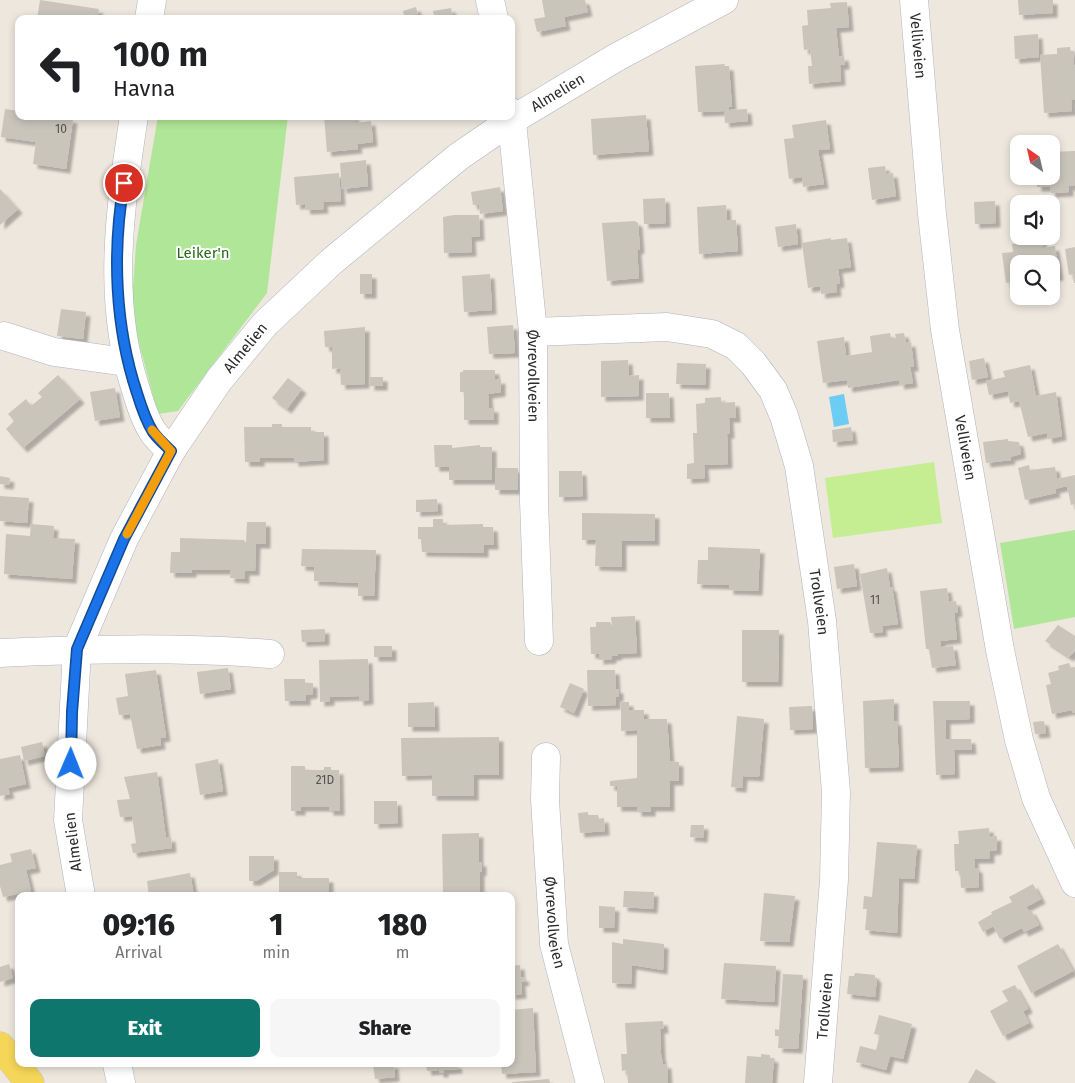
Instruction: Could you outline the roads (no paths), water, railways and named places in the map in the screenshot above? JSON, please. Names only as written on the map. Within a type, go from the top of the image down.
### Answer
[{"type":"main road","points":[[0,1046],[15,1064]]},
{"type":"main road","points":[[17,1067],[30,1083]]},
{"type":"street","points":[[150,15],[152,0]]},
{"type":"street","points":[[490,0],[493,15]]},
{"type":"street","name":"Almelien","points":[[515,114],[724,0]]},
{"type":"street","name":"Velliveien","points":[[914,0],[932,214],[946,330],[1000,650],[1019,740],[1036,798],[1075,883]]},
{"type":"street","points":[[133,120],[121,200],[118,265],[120,321],[126,362],[142,408],[153,432],[171,451]]},
{"type":"street","name":"Almelien","points":[[80,892],[68,820],[72,712],[77,649],[124,539],[171,451],[219,380],[265,324],[331,262],[383,218],[507,120]]},
{"type":"street","name":"Øvrevollveien","points":[[512,120],[533,332],[534,501],[539,641]]},
{"type":"street","name":"Trollveien","points":[[533,332],[667,327],[712,334],[736,346],[753,363],[773,390],[784,416],[799,466],[822,621],[836,792],[834,880],[818,1083]]},
{"type":"street","points":[[4,336],[54,352],[126,362]]},
{"type":"street","points":[[0,653],[77,649],[199,648],[270,654]]},
{"type":"street","name":"Øvrevollveien","points":[[546,758],[544,800],[554,944],[590,1083]]},
{"type":"street","points":[[118,1067],[121,1083]]},
{"type":"water","points":[[844,394],[849,424],[834,427],[829,397]]},
{"type":"park label","name":"Leiker'n","points":[[203,253]]}]
